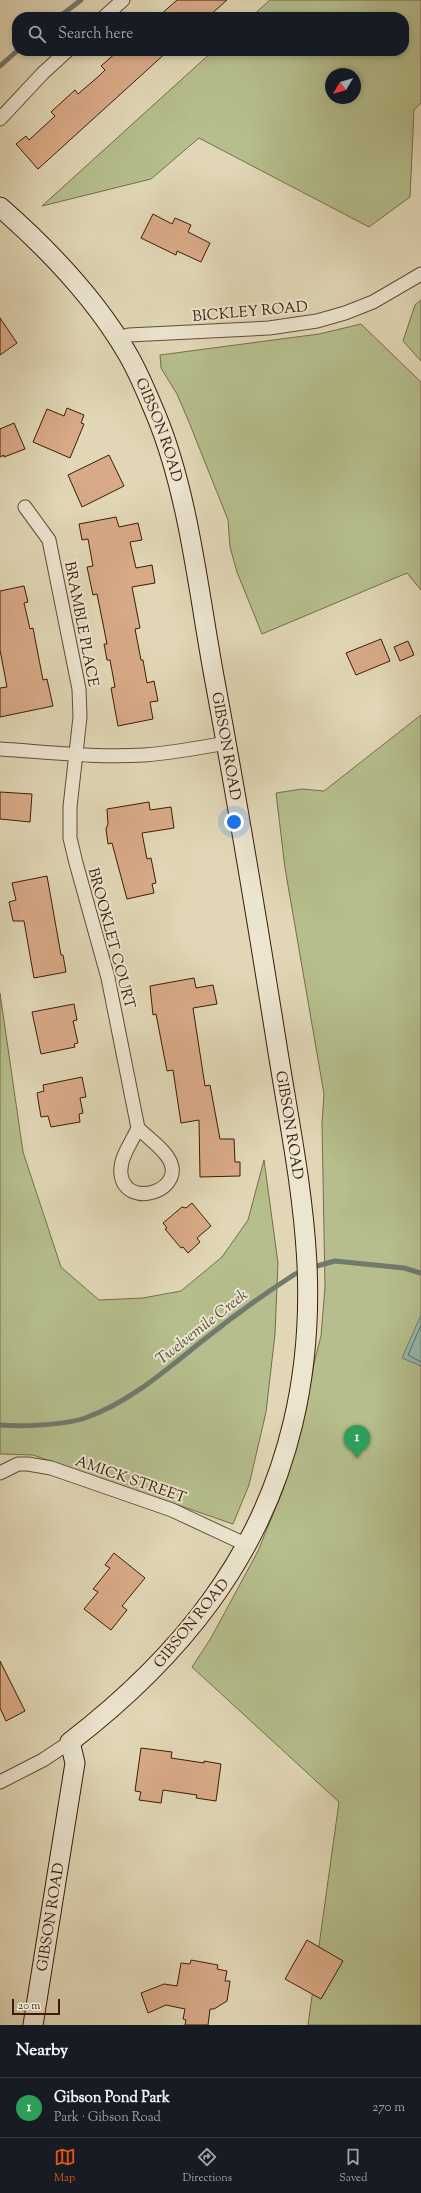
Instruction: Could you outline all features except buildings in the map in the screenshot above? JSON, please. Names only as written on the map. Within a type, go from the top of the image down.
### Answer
[{"type":"street","points":[[109,12],[122,0]]},
{"type":"street","points":[[0,119],[43,73],[62,56]]},
{"type":"street","name":"GIBSON ROAD","points":[[0,207],[57,261],[118,338],[130,357],[157,418],[175,473],[189,538],[226,743],[305,1226],[309,1270],[308,1335],[299,1398],[286,1449],[271,1494],[247,1545],[220,1590],[184,1636],[119,1703],[70,1742],[75,1763],[34,2025]]},
{"type":"street","name":"BICKLEY ROAD","points":[[118,338],[129,335],[269,328],[317,322],[346,313],[373,302],[421,274]]},
{"type":"street","name":"BRAMBLE PLACE","points":[[25,507],[49,540],[79,689],[80,717],[75,755]]},
{"type":"street","points":[[0,749],[75,755],[143,755],[188,750],[226,743]]},
{"type":"street","name":"BROOKLET COURT","points":[[75,755],[70,807],[70,838],[108,978],[138,1128]]},
{"type":"street","points":[[138,1128],[167,1157],[171,1165],[172,1174],[169,1182],[155,1193],[146,1194],[130,1189],[124,1182],[121,1175],[121,1164],[138,1128]]},
{"type":"street","name":"AMICK STREET","points":[[0,1473],[18,1464],[28,1464],[51,1468],[172,1510],[247,1545]]},
{"type":"street","points":[[0,1782],[37,1763],[70,1742]]},
{"type":"green space","points":[[270,0],[421,0],[421,103],[414,110],[410,197],[369,227],[199,138],[151,179],[42,206],[207,56],[409,56],[409,12],[257,12]]},
{"type":"green space","points":[[421,300],[421,361],[403,341],[415,305]]},
{"type":"green space","points":[[361,324],[421,382],[421,590],[407,573],[262,634],[237,572],[230,547],[228,520],[177,394],[161,368],[160,355],[319,334]]},
{"type":"green space","points":[[421,715],[421,2025],[308,2025],[339,1802],[192,1667],[211,1638],[258,1551],[283,1490],[302,1426],[321,1336],[325,1287],[322,1123],[324,1094],[285,868],[276,793],[302,789],[324,791]]},
{"type":"green space","points":[[0,993],[23,1152],[61,1267],[99,1300],[143,1298],[181,1291],[222,1257],[248,1220],[264,1160],[278,1263],[275,1334],[266,1412],[249,1485],[233,1524],[33,1455],[0,1454]]},
{"type":"water","points":[[421,1315],[421,1366],[402,1358]]},
{"type":"waterway","points":[[65,12],[81,0]]},
{"type":"waterway","points":[[0,66],[12,55]]},
{"type":"waterway","name":"Twelvemile Creek","points":[[310,1268],[335,1261],[404,1268],[421,1273]]},
{"type":"waterway","name":"Twelvemile Creek","points":[[0,1425],[30,1426],[66,1422],[85,1418],[118,1403],[163,1372],[217,1329],[272,1289],[295,1274],[303,1271]]},
{"type":"place","name":"Gibson Pond Park","points":[[357,1458]]}]
